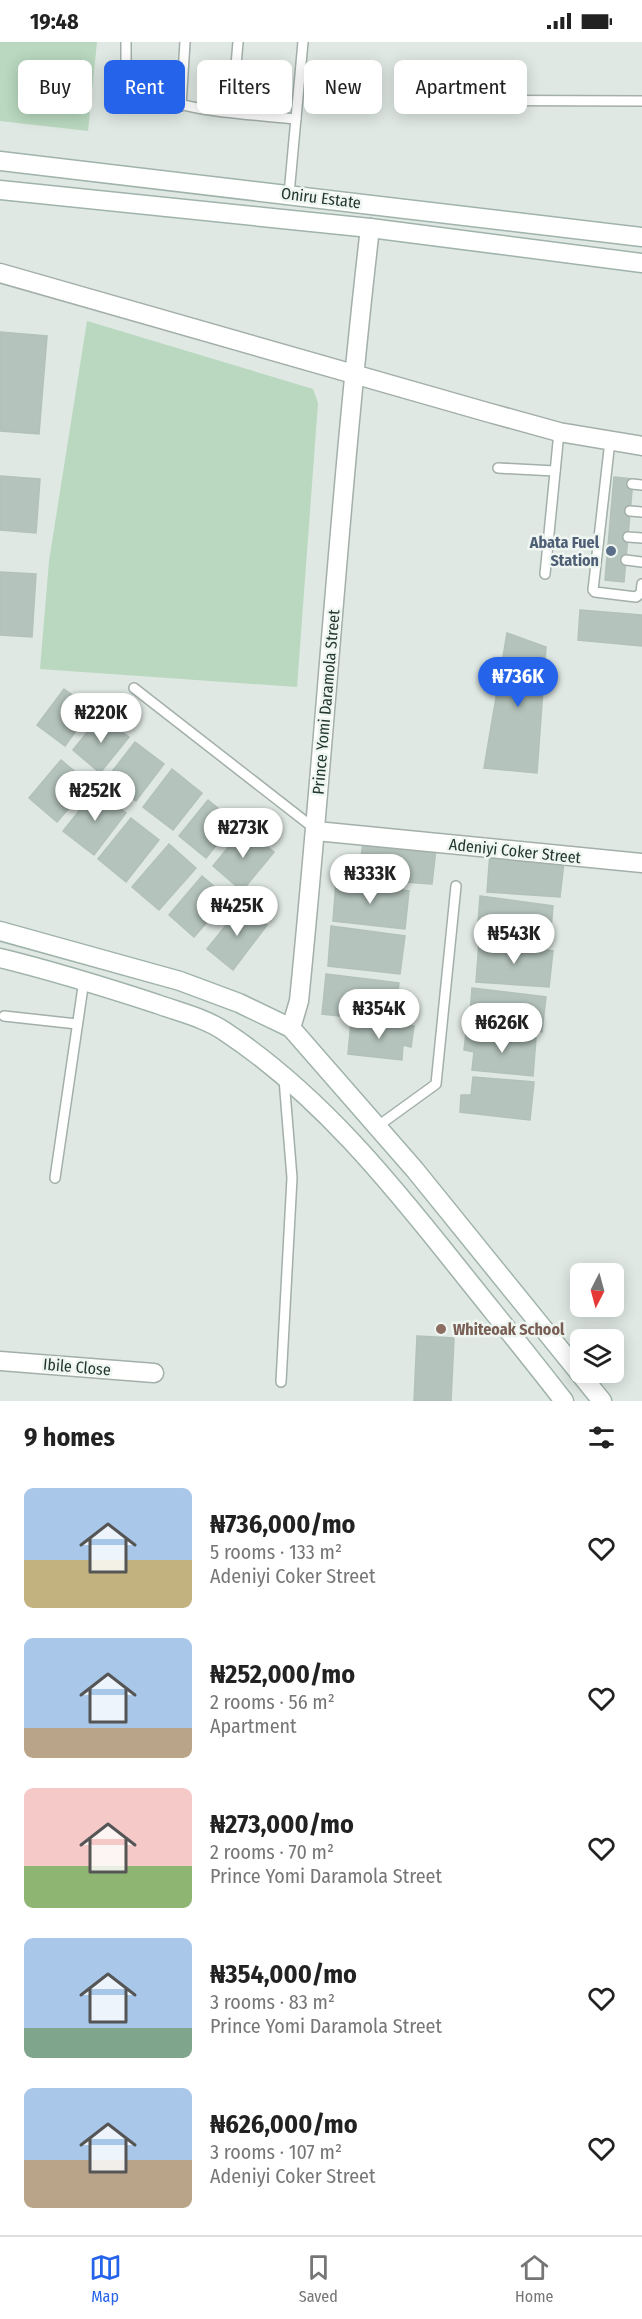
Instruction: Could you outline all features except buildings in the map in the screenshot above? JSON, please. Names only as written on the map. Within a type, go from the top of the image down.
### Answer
[{"type":"street","name":"Oniru Estate","points":[[0,161],[642,237]]},
{"type":"street","name":"Oniru Estate","points":[[0,190],[398,231],[642,262]]},
{"type":"street","name":"Prince Yomi Daramola Street","points":[[291,1028],[299,1001],[316,831],[353,375],[370,228]]},
{"type":"street","points":[[0,273],[559,432],[642,447]]},
{"type":"street","name":"Adeniyi Coker Street","points":[[316,831],[642,863]]},
{"type":"street","points":[[0,931],[180,981],[247,1007],[291,1028],[378,1126],[602,1401]]},
{"type":"street","points":[[0,958],[84,980],[189,1015],[223,1030],[284,1076],[339,1128],[412,1211],[564,1401]]},
{"type":"street","name":"Ibile Close","points":[[0,1361],[154,1373]]},
{"type":"lane","points":[[126,42],[126,60]]},
{"type":"lane","points":[[185,60],[186,42]]},
{"type":"lane","points":[[236,60],[238,42]]},
{"type":"lane","points":[[289,194],[303,42]]},
{"type":"lane","points":[[527,101],[642,101]]},
{"type":"lane","points":[[253,114],[296,118]]},
{"type":"lane","points":[[398,231],[401,207]]},
{"type":"lane","points":[[545,574],[559,432]]},
{"type":"lane","points":[[609,441],[609,481],[602,558],[593,590],[636,597],[641,593],[642,584]]},
{"type":"lane","points":[[498,468],[555,471]]},
{"type":"lane","points":[[630,511],[642,512]]},
{"type":"lane","points":[[628,537],[642,538]]},
{"type":"lane","points":[[626,560],[642,562]]},
{"type":"lane","points":[[134,688],[316,831]]},
{"type":"lane","points":[[378,1126],[436,1084],[456,886]]},
{"type":"lane","points":[[55,1178],[84,980]]},
{"type":"lane","points":[[4,1016],[77,1024]]},
{"type":"lane","points":[[281,1382],[292,1178],[284,1076]]},
{"type":"green space","points":[[0,42],[97,42],[92,91],[92,60],[18,60],[18,114],[90,114],[88,131],[0,121]]},
{"type":"green space","points":[[87,321],[313,389],[318,403],[297,687],[40,669],[49,561]]},
{"type":"place","name":"Abata Fuel Station","points":[[611,551]]},
{"type":"place","name":"Whiteoak School","points":[[441,1329]]}]
